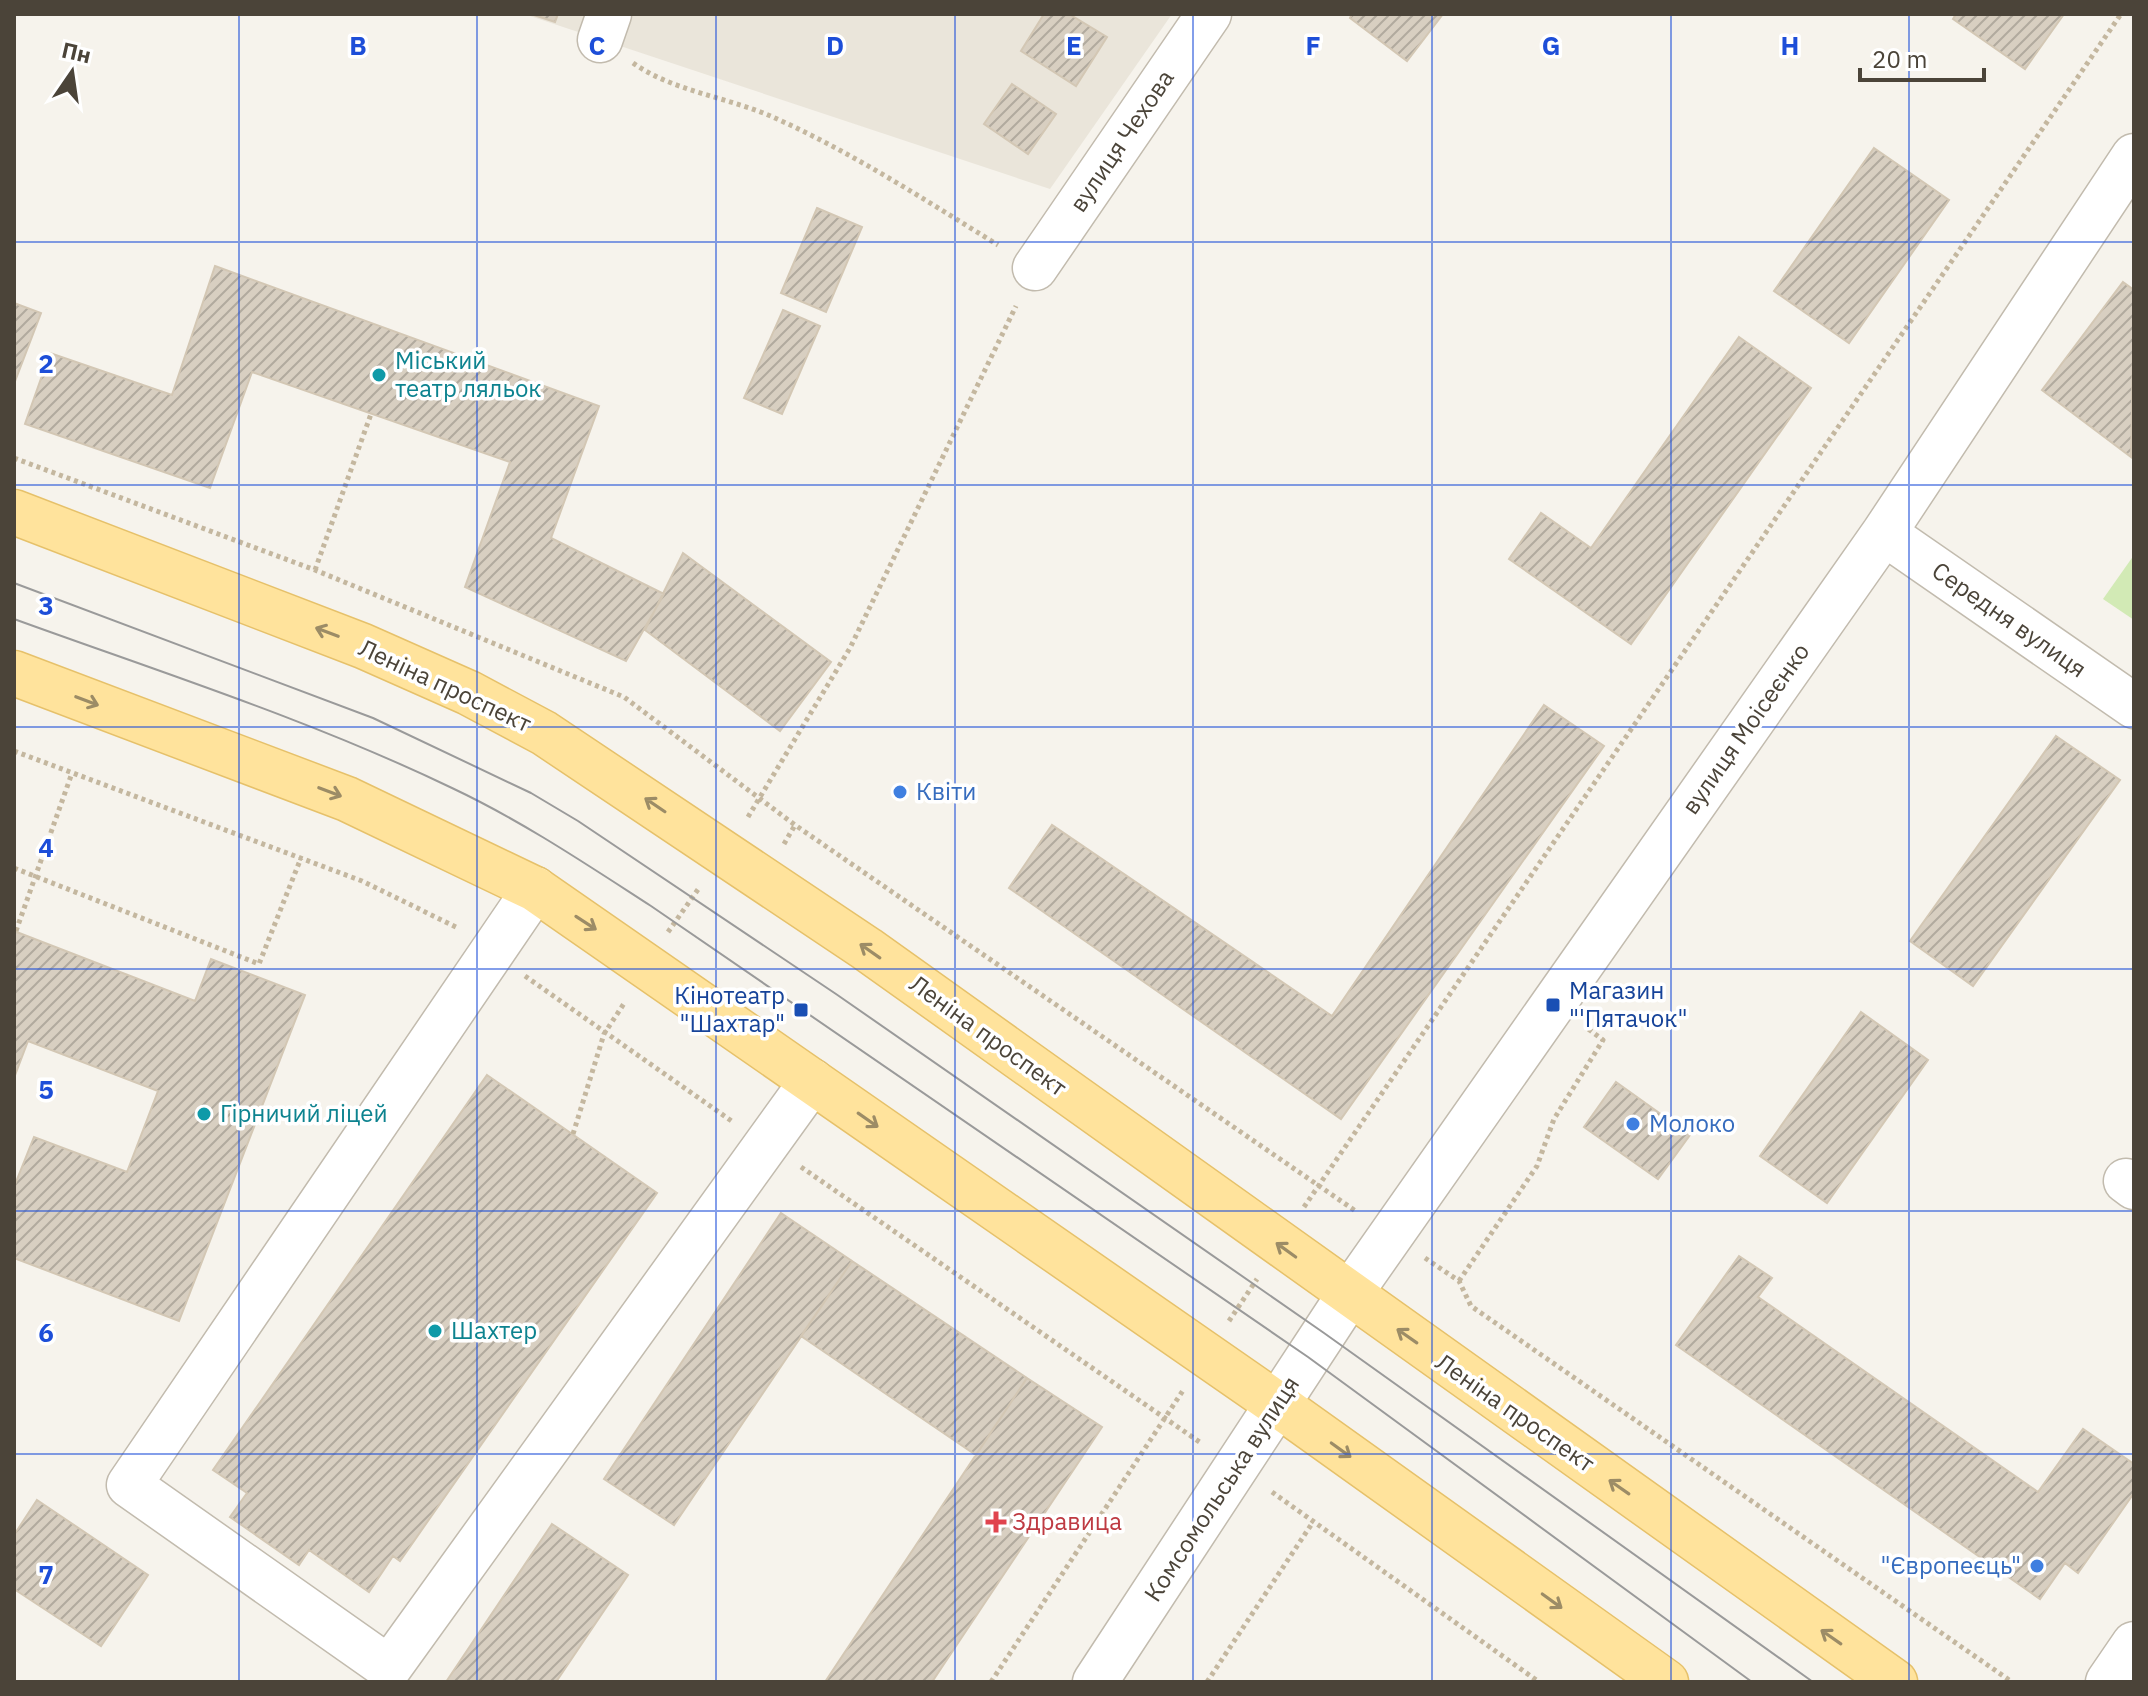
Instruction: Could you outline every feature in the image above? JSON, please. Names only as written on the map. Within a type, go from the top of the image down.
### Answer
[{"type":"main road","name":"Леніна проспект","points":[[14,512],[363,646],[469,693],[544,733],[867,949],[1895,1682]]},
{"type":"main road","points":[[14,673],[347,799],[535,889],[649,965],[1277,1404],[1666,1682]]},
{"type":"street","name":"вулиця Чехова","points":[[1035,268],[1209,14]]},
{"type":"street","name":"вулиця Моісеєнко","points":[[1349,1295],[1884,533],[2134,156]]},
{"type":"street","name":"Середня вулиця","points":[[1884,533],[2134,706]]},
{"type":"street","points":[[535,889],[129,1485],[389,1668],[812,1081]]},
{"type":"street","name":"Комсомольська вулиця","points":[[1095,1682],[1349,1295]]},
{"type":"street","points":[[2108,1682],[2134,1644]]},
{"type":"path","points":[[991,1682],[1278,1245],[2121,14]]},
{"type":"path","points":[[604,27],[637,66],[677,85],[730,99],[828,143],[1035,268],[850,648],[760,798]]},
{"type":"path","points":[[315,570],[371,414]]},
{"type":"path","points":[[16,931],[72,773]]},
{"type":"path","points":[[14,868],[259,964],[301,858]]},
{"type":"path","points":[[573,1134],[604,1034],[649,965]]},
{"type":"path","points":[[1459,1281],[1537,1166],[1554,1119],[1603,1040],[1553,1005]]},
{"type":"path","points":[[1207,1682],[1313,1522]]},
{"type":"shaded area","points":[[524,14],[1172,14],[1050,189]]},
{"type":"green space","points":[[2134,555],[2134,620],[2103,599]]},
{"type":"building","points":[[531,14],[558,14],[555,22]]},
{"type":"building","points":[[1044,14],[1069,14],[1107,37],[1076,86],[1021,51]]},
{"type":"building","points":[[1352,14],[1443,14],[1407,61],[1350,18]]},
{"type":"building","points":[[1956,14],[2064,14],[2025,69],[1953,19]]},
{"type":"building","points":[[1012,84],[1056,114],[1028,154],[984,124]]},
{"type":"building","points":[[1874,148],[1949,200],[1849,343],[1774,291]]},
{"type":"building","points":[[817,208],[862,227],[826,312],[781,293]]},
{"type":"building","points":[[215,266],[599,406],[551,538],[664,594],[626,661],[465,587],[510,462],[252,372],[210,488],[25,424],[50,353],[172,395]]},
{"type":"building","points":[[2123,282],[2134,290],[2131,457],[2042,390]]},
{"type":"building","points":[[14,303],[41,313],[14,384]]},
{"type":"building","points":[[783,310],[820,326],[782,414],[744,398]]},
{"type":"building","points":[[1739,337],[1811,388],[1631,644],[1509,559],[1541,513],[1591,548]]},
{"type":"building","points":[[683,553],[831,662],[780,731],[645,630]]},
{"type":"building","points":[[1544,705],[1604,746],[1341,1119],[1009,888],[1052,825],[1332,1016]]},
{"type":"building","points":[[2056,736],[2120,780],[1973,986],[1910,941]]},
{"type":"building","name":"Гірничий ліцей","points":[[14,931],[195,1001],[211,959],[305,995],[179,1321],[14,1258],[14,1187],[34,1137],[127,1172],[158,1091],[28,1041],[14,1078]]},
{"type":"building","points":[[1861,1012],[1928,1060],[1827,1203],[1760,1156]]},
{"type":"building","name":"Шахтер","points":[[487,1075],[657,1193],[400,1561],[393,1556],[369,1592],[309,1550],[299,1565],[230,1517],[247,1493],[213,1470]]},
{"type":"building","points":[[1616,1082],[1690,1135],[1658,1179],[1584,1127]]},
{"type":"building","points":[[781,1213],[852,1261],[674,1525],[604,1479]]},
{"type":"building","points":[[1739,1256],[1772,1278],[1758,1297],[2038,1492],[2083,1429],[2134,1464],[2134,1493],[2078,1573],[2065,1563],[2040,1599],[1676,1345]]},
{"type":"building","points":[[852,1261],[1027,1378],[976,1455],[801,1336]]},
{"type":"building","points":[[1027,1378],[1102,1427],[932,1682],[825,1682]]},
{"type":"building","points":[[37,1500],[148,1575],[101,1646],[14,1589],[14,1535]]},
{"type":"building","points":[[552,1524],[628,1575],[556,1682],[446,1682]]},
{"type":"tram line","points":[[14,583],[373,718],[531,793],[578,821],[836,994],[1324,1333],[1813,1682]]},
{"type":"tram line","points":[[14,619],[345,740],[478,801],[553,844],[651,906],[1308,1357],[1752,1682]]},
{"type":"place","name":"Міський театр ляльок","points":[[379,375]]},
{"type":"place","name":"Квіти","points":[[900,792]]},
{"type":"place","name":"Магазин \"'Пятачок\"","points":[[1553,1005]]},
{"type":"place","name":"Кінотеатр \"Шахтар\"","points":[[801,1010]]},
{"type":"place","name":"Гірничий ліцей","points":[[204,1114]]},
{"type":"place","name":"Молоко","points":[[1633,1124]]},
{"type":"place","name":"Шахтер","points":[[435,1331]]},
{"type":"place","name":"Здравица","points":[[996,1522]]},
{"type":"place","name":"\"Європеєць\"","points":[[2037,1566]]}]
